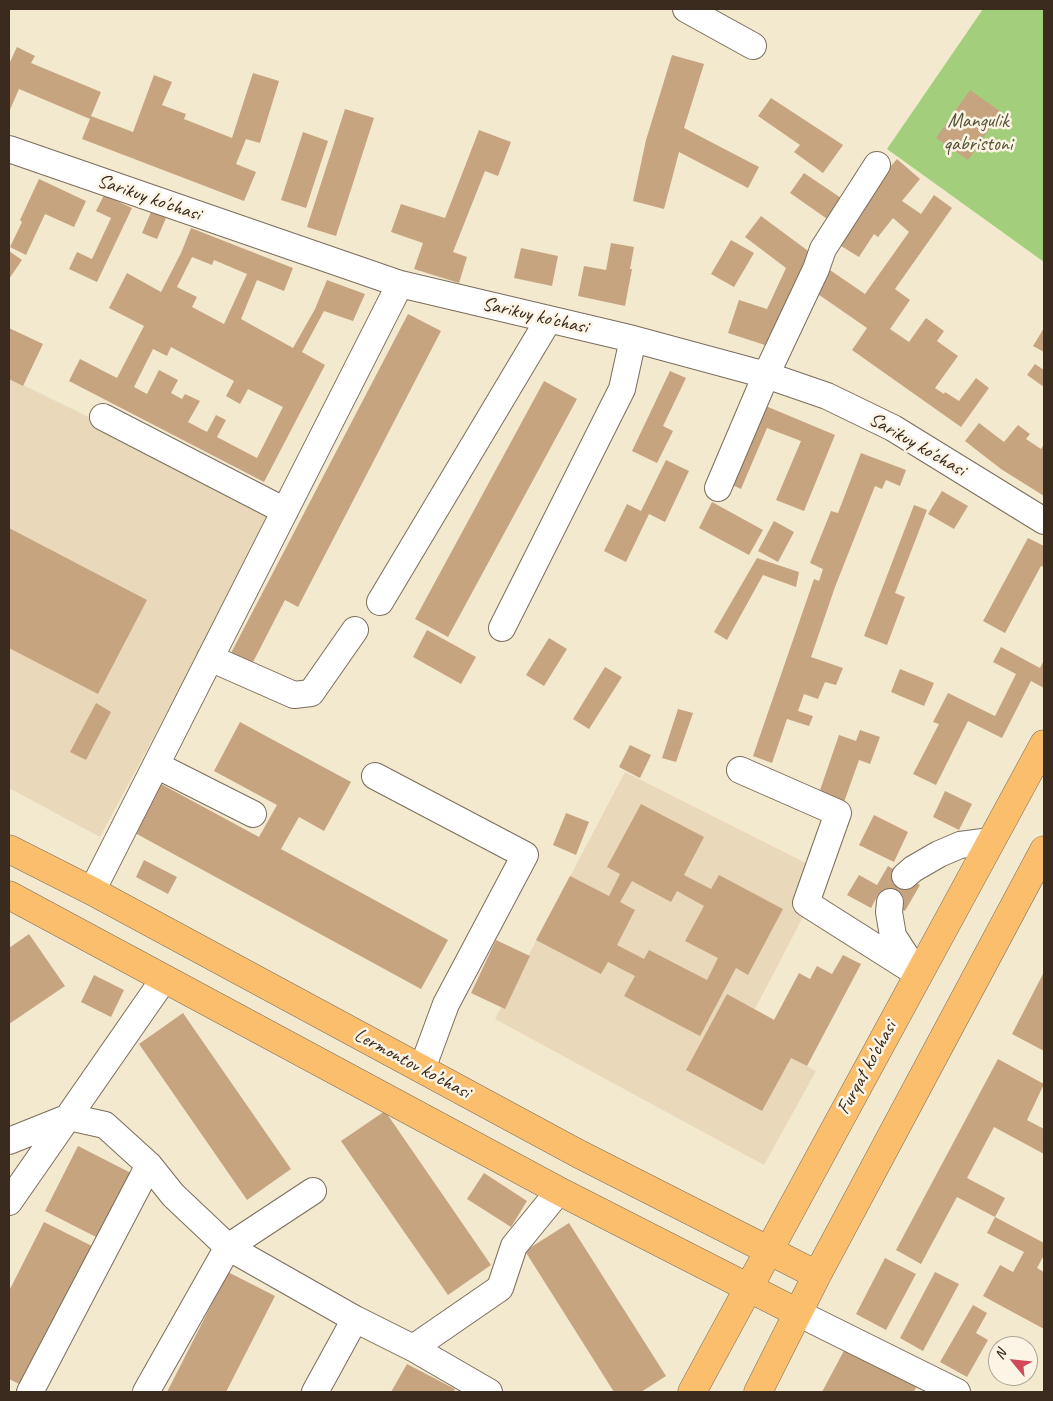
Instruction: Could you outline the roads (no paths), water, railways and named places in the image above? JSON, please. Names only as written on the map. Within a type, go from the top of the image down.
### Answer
[{"type":"main road","name":"Furqat ko'chasi","points":[[692,1392],[1044,744]]},
{"type":"main road","name":"Lermontov ko’chasi","points":[[9,849],[92,891],[579,1154],[817,1276]]},
{"type":"main road","points":[[758,1392],[817,1276],[1044,850]]},
{"type":"main road","name":"Lermontov ko’chasi","points":[[9,895],[559,1191],[798,1313]]},
{"type":"street","points":[[686,9],[753,46]]},
{"type":"street","name":"Sarikuy ko'chasi","points":[[9,149],[400,284],[633,339],[766,375],[827,396],[893,428],[1044,521]]},
{"type":"street","points":[[718,488],[766,375],[816,269],[823,249],[877,164]]},
{"type":"street","points":[[92,891],[400,284]]},
{"type":"street","points":[[380,602],[549,319]]},
{"type":"street","points":[[502,628],[622,388],[633,339]]},
{"type":"street","points":[[103,417],[284,511]]},
{"type":"street","points":[[210,658],[294,695],[311,693],[355,630]]},
{"type":"street","points":[[156,765],[253,814]]},
{"type":"street","points":[[740,770],[838,813],[806,903],[918,974]]},
{"type":"street","points":[[375,776],[525,855],[446,1004],[422,1069]]},
{"type":"street","points":[[905,876],[913,869],[939,854],[960,845],[991,841]]},
{"type":"street","points":[[890,902],[889,912],[893,936],[918,974]]},
{"type":"street","points":[[9,1202],[164,979]]},
{"type":"street","points":[[9,1141],[69,1118],[105,1125],[149,1165],[172,1195],[228,1246],[355,1319],[413,1348],[489,1392]]},
{"type":"street","points":[[30,1392],[149,1165]]},
{"type":"street","points":[[146,1392],[228,1246],[313,1191]]},
{"type":"street","points":[[413,1348],[500,1288],[514,1246],[559,1191]]},
{"type":"street","points":[[798,1313],[957,1392]]},
{"type":"street","points":[[315,1392],[355,1319]]},
{"type":"park label","name":"Mangulik qabristoni","points":[[978,134]]}]
